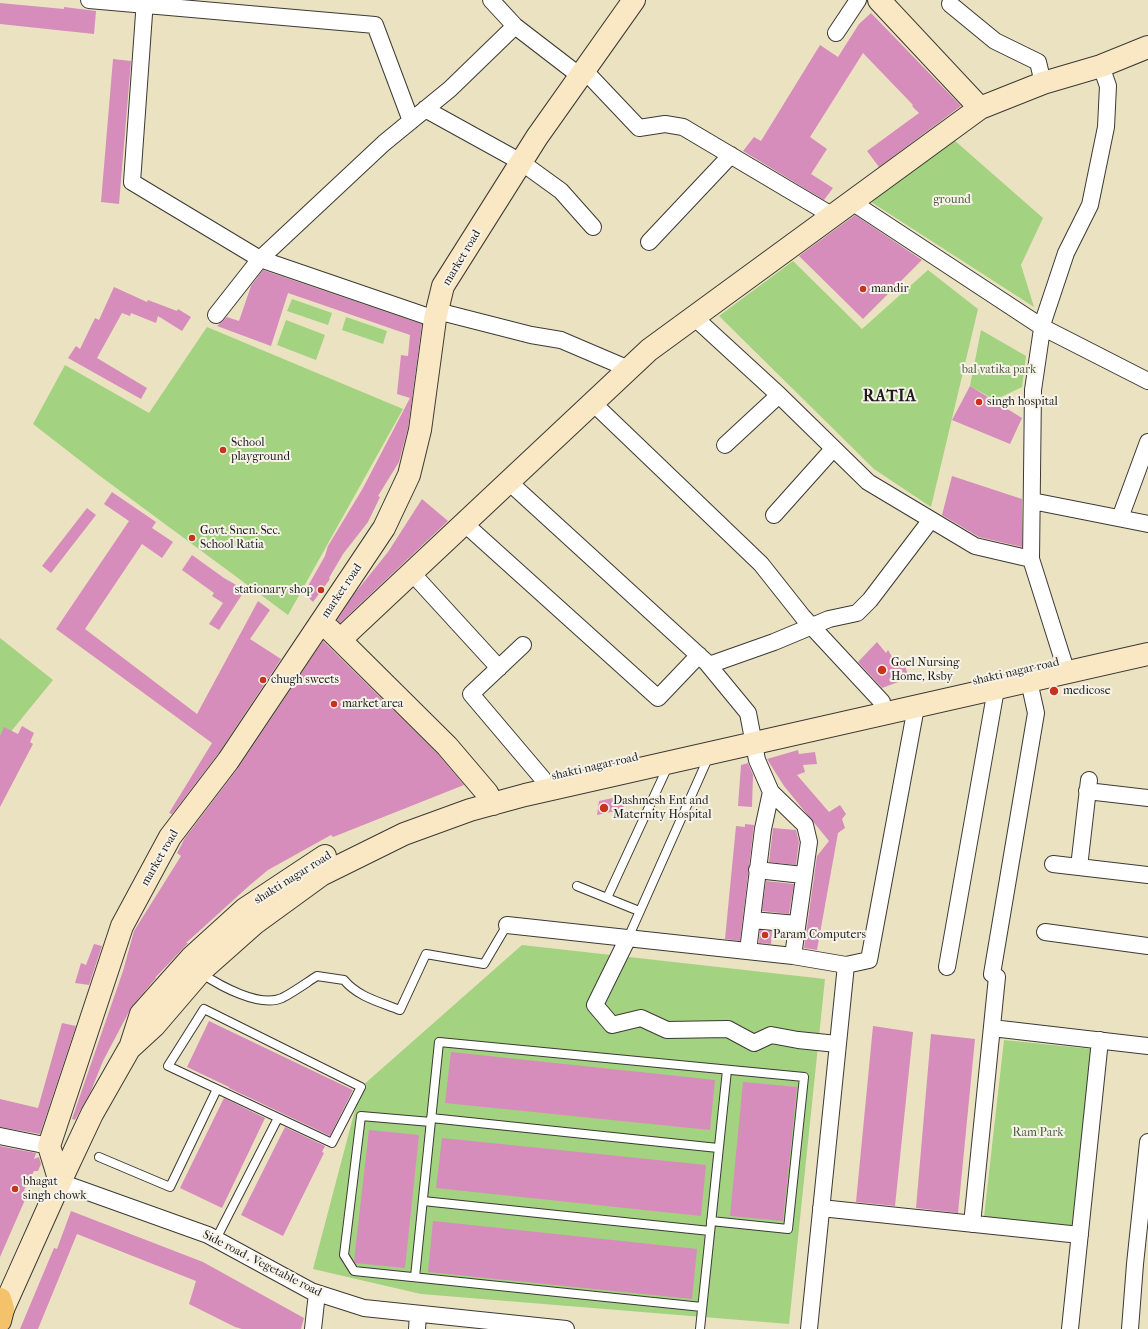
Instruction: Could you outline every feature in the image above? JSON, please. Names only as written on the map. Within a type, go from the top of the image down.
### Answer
[{"type":"street","points":[[89,0],[145,2],[375,25],[411,121]]},
{"type":"street","points":[[490,0],[515,26],[582,73],[639,128],[664,124],[683,127],[731,154],[833,216]]},
{"type":"street","name":"market road","points":[[50,1146],[122,926],[170,837],[228,761],[384,528],[409,475],[420,430],[436,315],[444,286],[521,162],[634,0]]},
{"type":"street","points":[[836,33],[858,0]]},
{"type":"street","points":[[879,0],[980,108]]},
{"type":"street","points":[[145,2],[132,182],[260,259],[436,315],[561,340],[629,369]]},
{"type":"street","points":[[950,4],[995,41],[1038,62],[1043,83]]},
{"type":"street","points":[[216,315],[260,259],[384,143],[450,89],[515,26]]},
{"type":"street","points":[[341,639],[649,350],[980,108],[1043,83],[1100,66],[1148,47]]},
{"type":"street","points":[[1065,667],[1031,559],[1033,390],[1042,327],[1066,253],[1090,205],[1106,127],[1108,86],[1100,66]]},
{"type":"street","points":[[425,109],[521,162],[562,191],[593,227]]},
{"type":"street","points":[[649,242],[731,154]]},
{"type":"street","points":[[852,202],[1042,327],[1148,381]]},
{"type":"street","points":[[694,317],[779,395],[868,482],[930,521],[975,546],[1031,559]]},
{"type":"street","points":[[725,445],[779,395]]},
{"type":"street","points":[[593,403],[761,564],[812,627],[882,702]]},
{"type":"street","points":[[774,514],[833,449]]},
{"type":"street","points":[[1120,518],[1147,449]]},
{"type":"street","points":[[509,482],[704,660],[748,713],[757,760],[771,792],[805,825],[809,842],[803,875],[793,956]]},
{"type":"street","points":[[1032,501],[1148,524]]},
{"type":"street","points":[[465,524],[658,698],[704,660],[812,627],[829,619],[857,613],[870,600],[930,521]]},
{"type":"street","points":[[412,573],[499,668]]},
{"type":"street","points":[[321,622],[341,639],[447,746],[490,799]]},
{"type":"street","name":"shakti nagar road","points":[[129,1050],[142,1014],[191,958],[245,909],[315,861],[395,822],[490,799],[543,779],[752,738],[882,702],[1065,667],[1148,642]]},
{"type":"street","points":[[523,645],[471,694],[543,779]]},
{"type":"street","points":[[1,1310],[92,1114],[129,1050],[154,1026],[200,972],[255,923],[321,875],[404,834],[490,799],[525,795],[710,753],[752,738],[916,707],[996,689],[1029,681],[1065,667],[1148,654]]},
{"type":"street","points":[[972,1224],[997,977],[992,974],[1036,713],[1029,681]]},
{"type":"street","points":[[946,967],[996,689]]},
{"type":"street","points":[[507,925],[793,956],[846,965],[869,960],[916,707]]},
{"type":"street","points":[[1079,867],[1088,785],[1148,798]]},
{"type":"street","points":[[748,951],[763,829],[771,792]]},
{"type":"street","points":[[1053,864],[1148,875]]},
{"type":"street","points":[[758,870],[803,875]]},
{"type":"street","points":[[752,920],[797,924]]},
{"type":"street","points":[[1045,932],[1148,946]]},
{"type":"street","points":[[628,938],[595,1005],[612,1025],[641,1018],[667,1030],[728,1029],[754,1043],[771,1034],[798,1040],[838,1044]]},
{"type":"street","points":[[809,1329],[846,965]]},
{"type":"street","points":[[992,1028],[1148,1046]]},
{"type":"street","points":[[1070,1329],[1100,1040]]},
{"type":"street","points":[[0,1136],[50,1146],[60,1182]]},
{"type":"street","points":[[1130,1329],[1143,1234],[1148,1142]]},
{"type":"street","points":[[0,1285],[37,1206],[60,1182]]},
{"type":"street","name":"Side road , Vegetable road","points":[[60,1182],[216,1239],[317,1293],[364,1308],[418,1321],[566,1329]]},
{"type":"street","points":[[821,1208],[1080,1236]]},
{"type":"street","points":[[313,1329],[317,1293]]},
{"type":"lane","points":[[628,938],[710,753]]},
{"type":"lane","points":[[607,898],[669,762]]},
{"type":"lane","points":[[577,886],[639,911]]},
{"type":"lane","points":[[200,972],[213,981],[260,1001],[281,998],[316,976],[344,980],[350,988],[367,998],[400,1010],[426,954],[484,964],[507,925]]},
{"type":"lane","points":[[204,1009],[361,1087],[332,1144],[217,1089],[168,1066],[204,1009]]},
{"type":"lane","points":[[416,1277],[439,1042],[804,1077],[788,1229],[711,1221]]},
{"type":"lane","points":[[700,1329],[727,1070]]},
{"type":"lane","points":[[99,1156],[170,1186],[217,1089]]},
{"type":"lane","points":[[702,1307],[354,1270],[344,1255],[361,1116],[431,1120],[718,1148]]},
{"type":"lane","points":[[216,1239],[278,1118]]},
{"type":"lane","points":[[423,1201],[710,1230]]},
{"type":"green space","name":"ground","points":[[954,140],[1043,218],[1021,265],[1034,307],[868,200]]},
{"type":"green space","points":[[793,261],[862,329],[928,270],[978,309],[931,507],[874,469],[719,316]]},
{"type":"green space","points":[[292,299],[332,313],[328,325],[287,311]]},
{"type":"green space","points":[[346,317],[387,331],[383,344],[342,330]]},
{"type":"green space","points":[[286,320],[325,335],[316,360],[277,345]]},
{"type":"green space","name":"School playground","points":[[207,327],[403,409],[288,615],[100,476],[33,424],[65,365],[149,413]]},
{"type":"green space","name":"bal vatika park","points":[[981,330],[1026,356],[1022,387],[995,400],[970,386]]},
{"type":"green space","points":[[0,638],[53,680],[0,745]]},
{"type":"green space","points":[[522,945],[825,979],[789,1324],[421,1294],[313,1269],[361,1087]]},
{"type":"green space","name":"Ram Park","points":[[1004,1040],[1092,1049],[1072,1226],[984,1217]]},
{"type":"building","points":[[0,3],[64,9],[64,7],[96,11],[94,34],[0,24]]},
{"type":"building","points":[[871,13],[961,106],[879,167],[867,151],[919,113],[863,53],[810,137],[827,149],[811,174],[833,188],[824,200],[743,151],[754,137],[761,141],[820,45],[838,57],[859,24]]},
{"type":"building","points":[[113,59],[131,61],[119,204],[101,202]]},
{"type":"building","name":"mandir","points":[[855,215],[922,260],[863,319],[799,256]]},
{"type":"building","points":[[263,270],[422,324],[408,428],[399,462],[378,496],[380,497],[368,522],[343,554],[329,578],[330,579],[313,602],[304,593],[325,556],[328,546],[363,488],[410,398],[397,394],[401,355],[408,356],[410,335],[288,293],[271,346],[217,326],[227,317],[239,321],[251,286]]},
{"type":"building","points":[[114,287],[147,302],[148,300],[177,311],[178,309],[191,317],[182,331],[158,316],[156,323],[131,313],[130,316],[122,313],[97,358],[147,388],[141,399],[68,358],[76,346],[80,349],[95,318],[99,320]]},
{"type":"building","name":"singh hospital","points":[[970,386],[1022,418],[1010,444],[952,420]]},
{"type":"building","points":[[952,476],[1022,499],[1022,547],[979,537],[942,515]]},
{"type":"building","points":[[112,492],[156,522],[152,528],[173,542],[162,558],[142,544],[85,629],[197,714],[258,601],[270,610],[250,639],[281,659],[218,754],[172,814],[169,813],[212,743],[56,629],[129,521],[104,504]]},
{"type":"building","points":[[422,499],[448,521],[340,623],[337,620],[355,593],[388,552]]},
{"type":"building","points":[[87,508],[96,515],[51,573],[42,566]]},
{"type":"building","points":[[192,555],[224,578],[245,590],[219,630],[209,624],[223,603],[212,596],[214,593],[182,570]]},
{"type":"building","points":[[323,641],[438,754],[464,785],[333,837],[331,835],[268,870],[250,885],[186,943],[188,943],[155,978],[132,1006],[103,1061],[91,1091],[75,1120],[72,1119],[123,971],[134,931],[181,856],[177,853],[185,838],[238,768]]},
{"type":"building","points":[[877,642],[886,653],[888,650],[895,662],[903,660],[909,678],[882,688],[858,662]]},
{"type":"building","points":[[22,726],[34,733],[30,742],[33,744],[0,807],[0,736],[4,727],[18,734]]},
{"type":"building","points":[[798,750],[799,754],[815,752],[817,764],[803,765],[805,772],[797,775],[829,812],[840,805],[846,814],[842,819],[845,828],[838,833],[817,950],[804,948],[817,856],[829,841],[784,786],[767,759]]},
{"type":"building","points":[[748,763],[753,775],[752,807],[738,806],[741,765]]},
{"type":"building","points":[[622,796],[624,809],[597,815],[599,801]]},
{"type":"building","points":[[745,824],[754,825],[740,941],[725,939],[736,826],[745,827]]},
{"type":"building","points":[[773,828],[796,830],[799,842],[796,865],[769,862]]},
{"type":"building","points":[[766,881],[794,884],[789,914],[762,911]]},
{"type":"building","name":"Param Computers","points":[[760,930],[772,931],[771,944],[759,943]]},
{"type":"building","points":[[94,944],[102,946],[89,985],[75,983],[81,963],[86,965]]},
{"type":"building","points":[[209,1021],[353,1090],[330,1136],[187,1067]]},
{"type":"building","points":[[62,1023],[76,1026],[40,1134],[0,1127],[0,1099],[38,1108]]},
{"type":"building","points":[[873,1026],[913,1032],[895,1206],[856,1202]]},
{"type":"building","points":[[931,1034],[975,1039],[958,1213],[916,1208]]},
{"type":"building","points":[[451,1052],[715,1080],[710,1130],[445,1103]]},
{"type":"building","points":[[743,1082],[797,1087],[783,1221],[730,1216]]},
{"type":"building","points":[[224,1098],[265,1118],[222,1208],[180,1188]]},
{"type":"building","points":[[285,1127],[325,1146],[322,1152],[324,1153],[283,1236],[241,1215]]},
{"type":"building","points":[[369,1130],[419,1135],[405,1268],[355,1263],[354,1261]]},
{"type":"building","points":[[442,1138],[706,1165],[701,1216],[436,1188]]},
{"type":"building","name":"bhagat singh chowk","points":[[0,1146],[36,1153],[34,1159],[39,1157],[41,1164],[38,1171],[34,1171],[24,1190],[28,1193],[0,1257]]},
{"type":"building","points":[[71,1211],[203,1262],[304,1318],[301,1329],[242,1329],[235,1327],[189,1304],[196,1281],[77,1234],[38,1329],[20,1329],[54,1248],[57,1249]]},
{"type":"building","points":[[433,1221],[697,1249],[692,1299],[428,1272]]},
{"type":"place","name":"mandir","points":[[863,289]]},
{"type":"place","name":"singh hospital","points":[[979,402]]},
{"type":"place","name":"School playground","points":[[223,450]]},
{"type":"place","name":"Govt. Snen. Sec. School Ratia","points":[[192,538]]},
{"type":"place","name":"stationary shop","points":[[321,590]]},
{"type":"place","name":"Goel Nursing Home, Rsby","points":[[882,670]]},
{"type":"place","name":"chugh sweets","points":[[263,680]]},
{"type":"place","name":"medicose","points":[[1054,691]]},
{"type":"place","name":"market area","points":[[334,704]]},
{"type":"place","name":"Dashmesh Ent and Maternity Hospital","points":[[604,808]]},
{"type":"place","name":"Param Computers","points":[[765,935]]},
{"type":"place","name":"bhagat singh chowk","points":[[15,1189]]},
{"type":"district","name":"RATIA","points":[[890,397]]}]
